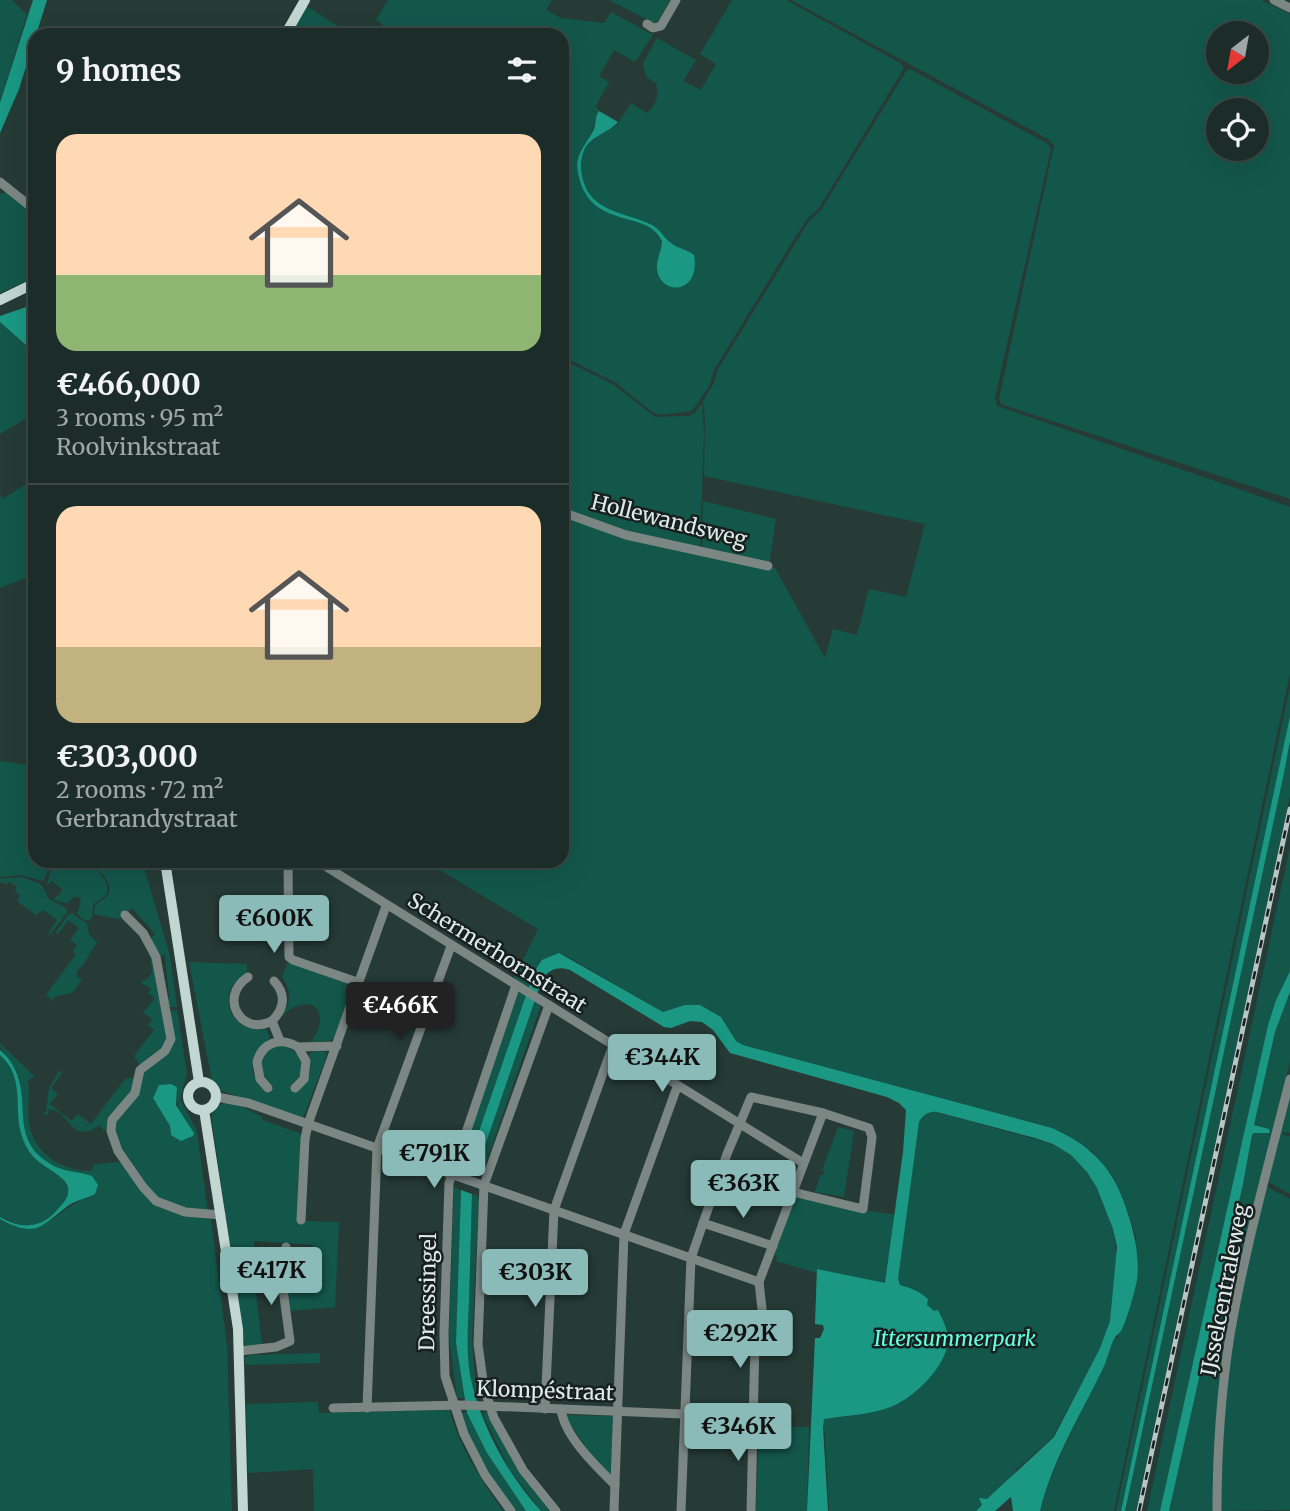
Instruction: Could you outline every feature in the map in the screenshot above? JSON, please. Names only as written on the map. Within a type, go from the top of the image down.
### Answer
[{"type":"main road","points":[[289,28],[305,0]]},
{"type":"main road","points":[[0,300],[28,286]]},
{"type":"main road","points":[[165,868],[199,1082]]},
{"type":"main road","points":[[199,1082],[211,1085],[217,1097],[213,1105],[204,1110],[194,1107],[188,1098],[191,1087],[199,1082]]},
{"type":"main road","points":[[204,1110],[235,1299],[243,1511]]},
{"type":"street","points":[[647,24],[653,28],[661,26],[676,0]]},
{"type":"street","points":[[1274,0],[1290,8]]},
{"type":"street","points":[[0,182],[28,204]]},
{"type":"street","name":"Hollewandsweg","points":[[569,515],[626,535],[768,566]]},
{"type":"street","points":[[288,868],[289,957],[357,982]]},
{"type":"street","name":"Schermerhornstraat","points":[[328,868],[803,1163]]},
{"type":"street","points":[[302,1220],[308,1124],[386,906]]},
{"type":"street","points":[[125,915],[143,933],[155,953],[171,1039],[165,1051],[140,1070],[135,1093],[114,1117],[111,1131],[115,1144],[143,1187],[156,1201],[185,1212],[221,1215]]},
{"type":"street","points":[[367,1408],[377,1148],[451,946]]},
{"type":"street","points":[[248,977],[235,990],[234,1005],[242,1019],[253,1024],[272,1021],[279,1015],[283,1001],[274,981]]},
{"type":"street","name":"Dreessingel","points":[[511,1511],[474,1455],[453,1405],[445,1376],[443,1334],[449,1183],[520,988]]},
{"type":"street","points":[[549,1005],[484,1185],[478,1344],[485,1407],[523,1470],[556,1511]]},
{"type":"street","points":[[272,1021],[280,1041]]},
{"type":"street","points":[[268,1088],[257,1073],[257,1062],[267,1046],[280,1041],[298,1047],[337,1046]]},
{"type":"street","points":[[545,1409],[554,1210],[613,1045]]},
{"type":"street","points":[[295,1088],[304,1079],[307,1067],[298,1047]]},
{"type":"street","name":"IJsselcentraleweg","points":[[1217,1511],[1223,1400],[1230,1337],[1242,1272],[1290,1079]]},
{"type":"street","points":[[614,1511],[624,1234],[677,1087]]},
{"type":"street","points":[[217,1097],[248,1102],[759,1282]]},
{"type":"street","points":[[681,1511],[691,1258],[739,1122],[751,1097],[823,1113],[869,1128],[872,1137],[863,1209],[793,1192]]},
{"type":"street","points":[[762,1309],[759,1282],[823,1113]]},
{"type":"street","points":[[703,1223],[773,1246]]},
{"type":"street","points":[[239,1351],[276,1347],[290,1341],[282,1282],[285,1247]]},
{"type":"street","points":[[751,1511],[755,1341],[760,1331]]},
{"type":"street","name":"Klompéstraat","points":[[333,1408],[463,1405],[755,1417]]},
{"type":"street","points":[[561,1409],[562,1417],[575,1439],[615,1485]]},
{"type":"green space","points":[[0,0],[12,0],[27,15],[0,103]]},
{"type":"green space","points":[[388,0],[552,0],[546,10],[561,18],[604,23],[611,12],[653,35],[635,62],[614,50],[599,76],[609,82],[596,106],[599,111],[589,138],[592,140],[617,125],[631,103],[647,113],[655,103],[656,83],[646,77],[643,63],[657,38],[696,60],[683,81],[701,90],[716,64],[700,54],[732,0],[786,0],[900,63],[904,68],[819,208],[808,218],[794,239],[692,411],[660,415],[652,412],[615,382],[569,359],[569,28],[379,28],[382,24],[376,20]]},
{"type":"green space","points":[[609,0],[670,0],[659,20],[654,23]]},
{"type":"green space","points":[[791,0],[1261,0],[1290,14],[1290,499],[1001,404],[999,399],[1054,145],[1048,139]]},
{"type":"green space","points":[[306,6],[341,28],[293,28]]},
{"type":"green space","points":[[910,69],[1048,144],[1051,149],[995,397],[997,406],[1290,507],[1290,673],[1114,1511],[1040,1511],[1055,1467],[1113,1340],[1119,1337],[1116,1335],[1122,1329],[1124,1321],[1136,1237],[1122,1195],[1111,1174],[1093,1152],[1052,1128],[743,1045],[736,1041],[721,1017],[700,1005],[685,1005],[663,1012],[563,954],[534,972],[529,987],[514,978],[538,929],[437,868],[569,868],[569,518],[609,533],[775,568],[825,658],[833,629],[857,635],[869,589],[906,597],[925,524],[704,476],[703,401],[715,381],[717,371],[809,221],[821,210]]},
{"type":"green space","points":[[7,192],[28,208],[28,280],[0,293],[0,194]]},
{"type":"green space","points":[[0,322],[28,347],[28,417],[0,434]]},
{"type":"green space","points":[[569,362],[614,385],[655,417],[689,416],[695,413],[702,403],[704,434],[700,549],[613,529],[569,513]]},
{"type":"green space","points":[[28,483],[28,577],[0,588],[0,495],[3,499]]},
{"type":"green space","points":[[703,501],[776,519],[769,564],[702,549]]},
{"type":"green space","points":[[1290,686],[1290,716],[1121,1511],[1116,1511]]},
{"type":"green space","points":[[1290,741],[1290,796],[1136,1511],[1125,1511]]},
{"type":"green space","points":[[0,761],[28,765],[28,868],[50,868],[43,881],[21,875],[0,877]]},
{"type":"green space","points":[[1290,847],[1290,971],[1268,1025],[1160,1511],[1147,1511]]},
{"type":"green space","points":[[52,868],[93,868],[104,879],[107,894],[93,905],[89,921],[82,919],[77,913],[81,902],[79,897],[74,897],[67,903],[53,900],[63,890],[52,881],[46,886]]},
{"type":"green space","points":[[95,868],[144,868],[170,956],[177,1007],[167,1007],[164,998],[169,997],[165,955],[158,956],[150,939],[155,934],[132,908],[118,919],[94,914],[95,906],[108,895],[110,888],[105,877]]},
{"type":"green space","points":[[21,877],[41,884],[49,899],[66,908],[67,912],[50,935],[48,934],[57,920],[43,910],[36,915],[17,901],[20,895],[15,891],[17,887],[9,881],[7,884],[0,882],[0,879]]},
{"type":"green space","points":[[73,913],[87,923],[89,934],[97,943],[77,971],[77,977],[82,980],[72,993],[53,997],[55,1002],[46,995],[76,954],[73,952],[77,945],[70,940],[79,928],[68,920],[57,935],[56,932],[68,915]]},
{"type":"green space","points":[[150,956],[153,958],[167,1031],[166,1047],[140,1065],[134,1056],[154,1030],[148,1025],[152,1019],[143,1013],[155,998],[148,993],[151,989],[140,982],[152,973]]},
{"type":"green space","points":[[189,962],[247,964],[247,974],[230,990],[228,1000],[235,1018],[253,1029],[266,1029],[270,1039],[257,1051],[252,1066],[253,1074],[262,1088],[270,1093],[273,1086],[261,1069],[266,1052],[272,1047],[291,1049],[302,1059],[302,1074],[290,1086],[293,1093],[303,1086],[309,1077],[309,1054],[315,1051],[325,1052],[327,1055],[303,1118],[222,1091],[212,1081]]},
{"type":"green space","points":[[288,962],[353,983],[335,1038],[310,1042],[320,1023],[320,1016],[314,1006],[297,1006],[281,1017],[289,997],[282,977]]},
{"type":"green space","points":[[519,991],[526,995],[467,1166],[459,1163]]},
{"type":"green space","points":[[1290,992],[1290,1061],[1237,1282],[1214,1511],[1169,1511],[1252,1135],[1270,1133],[1269,1129],[1254,1125],[1275,1032]]},
{"type":"green space","points":[[535,1001],[541,1005],[483,1171],[477,1169]]},
{"type":"green space","points":[[177,1010],[187,1073],[180,1099],[197,1131],[208,1212],[170,1205],[151,1193],[122,1154],[114,1125],[142,1071],[169,1050],[168,1011]],"holes":[[[171,1084],[177,1087],[177,1102],[194,1135],[185,1140],[171,1135],[170,1126],[153,1098],[159,1085]]]},
{"type":"green space","points":[[0,1043],[35,1077],[28,1080],[29,1123],[37,1144],[51,1159],[70,1168],[92,1171],[94,1164],[120,1162],[148,1197],[211,1220],[227,1346],[232,1511],[0,1511],[0,1219],[16,1226],[39,1226],[91,1196],[87,1174],[50,1164],[35,1152],[30,1144],[24,1128],[18,1075],[2,1051]]},
{"type":"green space","points":[[0,1055],[15,1076],[18,1120],[25,1142],[36,1156],[60,1177],[69,1190],[60,1209],[35,1225],[20,1225],[0,1217]]},
{"type":"green space","points":[[59,1071],[62,1073],[51,1088],[58,1094],[50,1104],[72,1121],[78,1114],[91,1124],[125,1079],[133,1077],[134,1089],[108,1129],[104,1131],[100,1125],[82,1132],[57,1111],[49,1109],[48,1115],[41,1113],[46,1112],[49,1088]]},
{"type":"green space","points":[[1290,1091],[1290,1133],[1283,1132],[1283,1135],[1290,1136],[1290,1194],[1268,1182]]},
{"type":"green space","points":[[229,1102],[238,1104],[263,1120],[302,1134],[298,1223],[339,1222],[335,1307],[289,1311],[287,1289],[311,1286],[313,1245],[254,1241],[255,1284],[262,1346],[245,1346],[212,1121],[217,1105]]},
{"type":"green space","name":"Ittersummerpark","points":[[933,1111],[1053,1144],[1071,1155],[1087,1172],[1097,1188],[1113,1229],[1117,1257],[1110,1321],[1100,1348],[1053,1437],[976,1511],[829,1511],[825,1435],[814,1369],[815,1338],[820,1338],[824,1329],[823,1325],[815,1324],[817,1273],[776,1261],[777,1257],[774,1255],[793,1201],[798,1196],[905,1216],[919,1122]]},
{"type":"green space","points":[[838,1127],[854,1131],[844,1197],[815,1192],[821,1174],[825,1172],[822,1170]]},
{"type":"green space","points":[[454,1187],[461,1190],[456,1343],[464,1398],[457,1398],[449,1336]]},
{"type":"green space","points":[[1267,1187],[1290,1199],[1290,1510],[1223,1511],[1224,1432],[1230,1361],[1244,1285]]},
{"type":"green space","points":[[472,1194],[478,1196],[479,1201],[472,1338],[475,1377],[481,1398],[477,1398],[470,1377],[467,1352]]},
{"type":"green space","points":[[320,1353],[320,1363],[245,1365],[245,1357],[252,1355]]},
{"type":"green space","points":[[318,1402],[319,1413],[449,1410],[465,1450],[503,1511],[314,1511],[313,1469],[248,1473],[246,1404]]},
{"type":"green space","points":[[487,1412],[516,1466],[551,1511],[541,1511],[510,1470],[482,1413]]},
{"type":"green space","points":[[458,1413],[467,1413],[487,1453],[526,1511],[515,1511],[484,1464]]},
{"type":"green space","points":[[564,1415],[613,1416],[611,1476],[592,1456]]},
{"type":"green space","points":[[759,1427],[809,1427],[807,1511],[756,1511]]},
{"type":"shaded area","points":[[33,0],[47,0],[38,28],[28,28],[28,60],[0,133],[0,103]]},
{"type":"shaded area","points":[[599,111],[618,122],[585,148],[581,168],[587,191],[602,205],[652,225],[668,241],[694,255],[695,268],[692,278],[686,284],[672,287],[660,278],[657,266],[662,241],[655,231],[646,225],[609,213],[587,196],[580,181],[577,162],[594,128]]},
{"type":"shaded area","points":[[28,306],[28,347],[0,322],[0,316]]},
{"type":"shaded area","points":[[1290,716],[1290,741],[1284,773],[1125,1511],[1121,1511]]},
{"type":"shaded area","points":[[559,953],[663,1012],[685,1005],[700,1005],[721,1017],[736,1041],[743,1045],[1052,1128],[1087,1148],[1105,1166],[1119,1189],[1130,1221],[1137,1250],[1137,1280],[1123,1327],[1115,1338],[1105,1364],[1060,1454],[1040,1511],[1013,1511],[1011,1497],[995,1511],[976,1511],[982,1505],[979,1498],[987,1499],[1054,1437],[1100,1348],[1110,1321],[1117,1247],[1097,1188],[1087,1172],[1071,1155],[1053,1144],[1035,1138],[937,1112],[922,1117],[919,1122],[898,1279],[900,1285],[921,1294],[928,1299],[927,1305],[934,1311],[938,1310],[947,1333],[946,1351],[936,1370],[920,1388],[902,1401],[876,1411],[824,1419],[828,1511],[807,1511],[815,1338],[820,1338],[824,1329],[823,1325],[815,1324],[817,1269],[885,1283],[906,1110],[887,1097],[730,1053],[713,1030],[702,1022],[690,1021],[671,1028],[664,1027],[570,970],[562,968],[551,971],[542,980],[477,1169],[467,1166],[534,972],[542,960]]},
{"type":"shaded area","points":[[1290,971],[1290,992],[1275,1032],[1254,1125],[1269,1129],[1270,1133],[1252,1135],[1169,1511],[1160,1511],[1268,1025]]},
{"type":"shaded area","points":[[0,1050],[19,1078],[24,1123],[34,1149],[46,1161],[59,1168],[92,1176],[98,1185],[95,1194],[72,1203],[45,1224],[31,1229],[12,1225],[0,1217],[22,1225],[39,1223],[56,1212],[69,1191],[62,1178],[38,1161],[25,1145],[19,1125],[15,1079],[7,1062],[0,1055]]},
{"type":"shaded area","points":[[171,1084],[177,1087],[176,1105],[194,1133],[181,1141],[171,1135],[170,1126],[153,1098],[159,1085]]},
{"type":"shaded area","points":[[461,1190],[472,1194],[468,1347],[470,1375],[496,1448],[541,1511],[526,1511],[487,1453],[467,1413],[456,1343]]},
{"type":"tunnel","points":[[760,1331],[762,1309]]},
{"type":"railway","points":[[1139,1511],[1290,809]]}]
